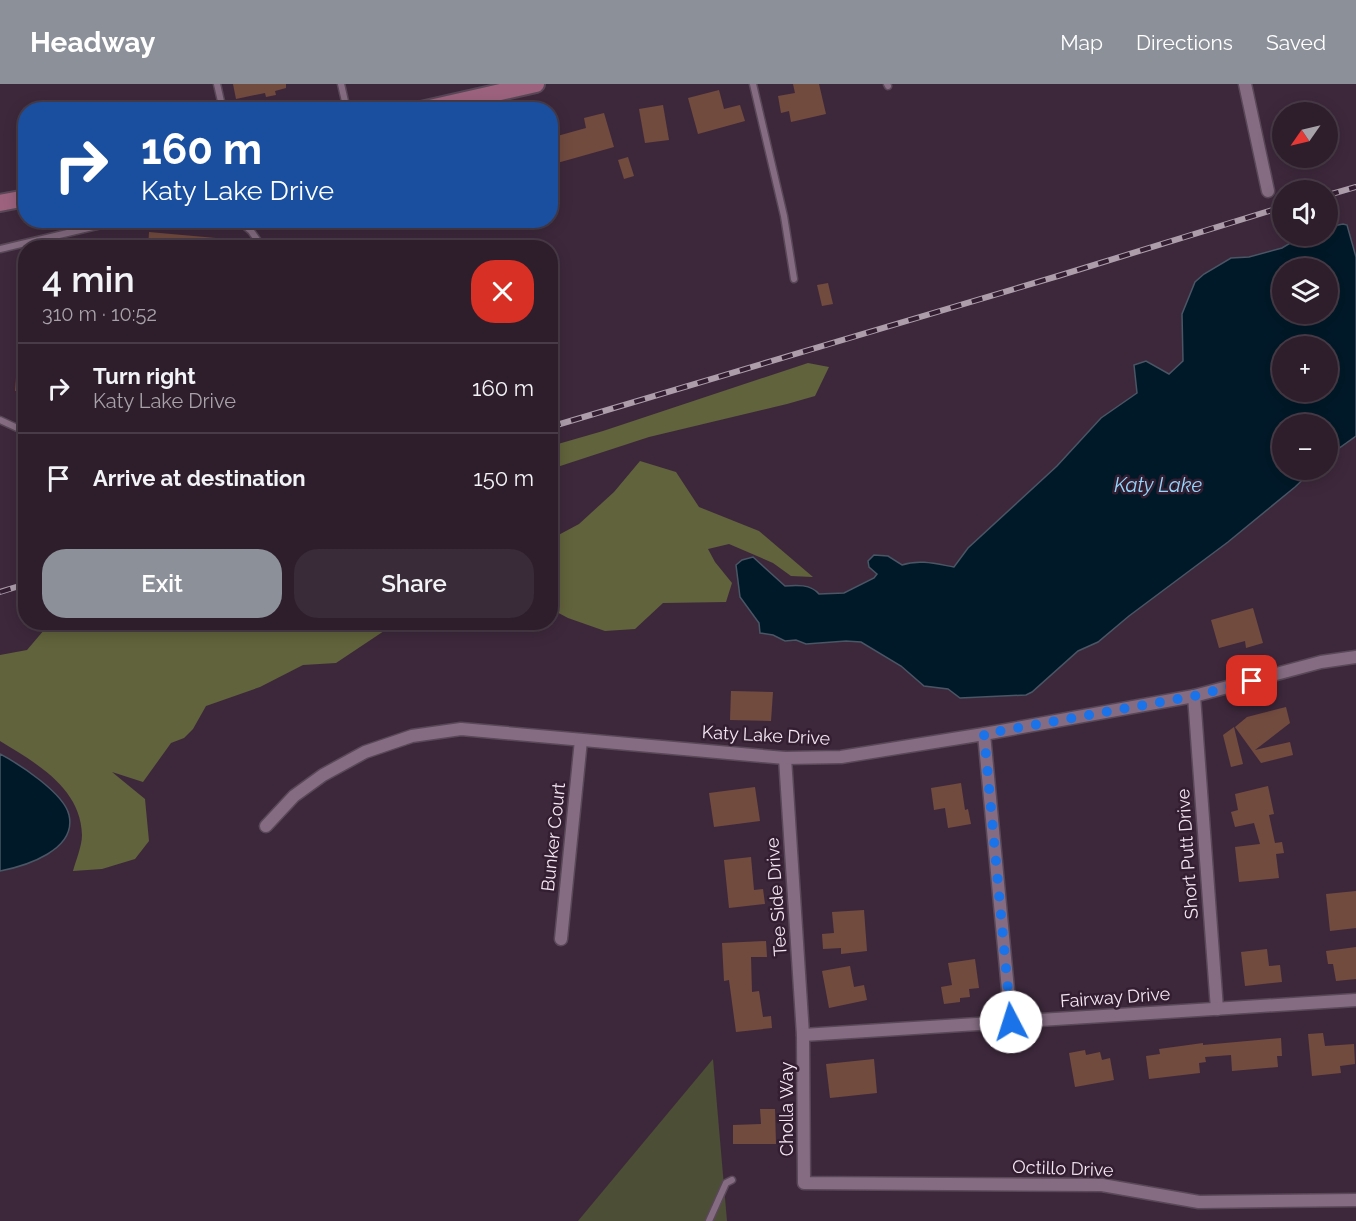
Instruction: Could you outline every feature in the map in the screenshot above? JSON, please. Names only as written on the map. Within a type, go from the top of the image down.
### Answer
[{"type":"main road","points":[[456,102],[536,84]]},
{"type":"main road","points":[[0,203],[18,200]]},
{"type":"street","points":[[1245,84],[1268,191]]},
{"type":"street","name":"Katy Lake Drive","points":[[266,826],[294,796],[323,775],[365,752],[412,736],[461,729],[785,758],[841,757],[1194,696],[1321,662],[1356,657]]},
{"type":"street","name":"Short Putt Drive","points":[[1194,696],[1217,1009]]},
{"type":"street","points":[[984,734],[1011,1022]]},
{"type":"street","name":"Bunker Court","points":[[561,939],[581,740]]},
{"type":"street","name":"Tee Side Drive","points":[[785,758],[804,1035]]},
{"type":"street","name":"Fairway Drive","points":[[804,1035],[1356,1000]]},
{"type":"street","name":"Cholla Way","points":[[804,1035],[804,1183]]},
{"type":"street","name":"Octillo Drive","points":[[804,1183],[1102,1185],[1199,1202],[1356,1200]]},
{"type":"lane","points":[[217,84],[221,102]]},
{"type":"lane","points":[[341,84],[345,102]]},
{"type":"lane","points":[[753,84],[784,216],[794,279]]},
{"type":"lane","points":[[38,240],[88,228]]},
{"type":"lane","points":[[247,228],[257,240]]},
{"type":"lane","points":[[0,249],[18,245]]},
{"type":"lane","points":[[0,420],[18,428]]},
{"type":"lane","points":[[709,1221],[726,1183],[732,1180]]},
{"type":"green space","points":[[808,363],[829,367],[815,396],[649,437],[558,467],[558,444]]},
{"type":"green space","points":[[640,461],[676,472],[699,507],[759,531],[813,577],[791,576],[773,563],[729,544],[708,549],[732,583],[726,602],[663,603],[635,629],[605,631],[568,618],[558,613],[558,535],[579,524],[614,492]]},
{"type":"green space","points":[[44,630],[386,630],[336,663],[303,665],[260,687],[206,706],[193,729],[184,738],[171,743],[143,782],[112,772],[145,799],[149,841],[135,859],[102,869],[73,871],[82,835],[80,818],[74,804],[65,790],[42,768],[0,741],[0,655],[27,650]]},
{"type":"green space","points":[[713,1059],[727,1221],[578,1221]]},
{"type":"water","name":"Katy Lake","points":[[1338,225],[1347,225],[1356,257],[1356,436],[1338,449],[1338,414],[1272,414],[1272,480],[1302,480],[1228,542],[1098,642],[1078,651],[1032,692],[1026,695],[960,698],[948,689],[924,686],[901,666],[861,642],[806,644],[796,640],[785,641],[773,635],[760,633],[759,623],[740,597],[736,565],[742,560],[753,557],[785,586],[808,587],[819,594],[844,593],[874,578],[877,574],[869,567],[868,561],[874,555],[888,556],[902,565],[921,562],[954,567],[968,548],[1057,466],[1101,418],[1137,393],[1134,365],[1146,361],[1169,374],[1183,361],[1182,314],[1195,282],[1231,258],[1249,257],[1285,246],[1338,246]]},
{"type":"water","points":[[0,754],[29,772],[59,798],[69,815],[69,827],[58,847],[23,865],[0,871]]},
{"type":"building","points":[[233,84],[286,84],[286,88],[275,91],[276,95],[266,97],[265,93],[236,99]]},
{"type":"building","points":[[793,84],[819,84],[826,114],[791,122],[789,111],[781,113],[778,96],[795,93]]},
{"type":"building","points":[[719,90],[724,109],[740,105],[745,121],[698,134],[688,98]]},
{"type":"building","points":[[663,105],[669,140],[645,143],[639,109]]},
{"type":"building","points":[[604,113],[614,147],[558,163],[558,136],[586,128],[584,118]]},
{"type":"building","points":[[628,157],[634,176],[624,179],[618,160]]},
{"type":"building","points":[[149,232],[216,238],[216,240],[148,240]]},
{"type":"building","points":[[828,283],[833,304],[822,306],[817,285]]},
{"type":"building","points":[[18,350],[18,391],[15,391]]},
{"type":"building","points":[[1253,608],[1263,643],[1246,648],[1245,641],[1219,648],[1211,620]]},
{"type":"building","points":[[731,691],[773,692],[771,721],[730,720]]},
{"type":"building","points":[[1286,707],[1290,723],[1255,750],[1290,742],[1293,755],[1261,763],[1235,727],[1247,717]]},
{"type":"building","points":[[1234,727],[1243,764],[1231,767],[1223,735]]},
{"type":"building","points":[[961,783],[965,810],[968,809],[971,824],[948,828],[945,808],[934,810],[931,788]]},
{"type":"building","points":[[1268,786],[1274,814],[1269,815],[1275,843],[1282,842],[1284,853],[1276,854],[1279,878],[1239,882],[1235,847],[1260,844],[1254,823],[1235,827],[1231,812],[1238,810],[1235,794]]},
{"type":"building","points":[[755,787],[760,821],[714,827],[709,793]]},
{"type":"building","points":[[751,857],[754,890],[763,889],[765,904],[729,908],[724,860]]},
{"type":"building","points":[[1356,891],[1356,928],[1330,931],[1326,894]]},
{"type":"building","points":[[864,910],[867,951],[841,954],[841,948],[823,949],[822,934],[834,933],[832,912]]},
{"type":"building","points":[[766,941],[767,957],[751,957],[752,992],[759,991],[763,1017],[771,1016],[772,1028],[736,1032],[729,980],[724,981],[722,943]]},
{"type":"building","points":[[1356,947],[1356,979],[1336,981],[1333,964],[1328,964],[1326,951]]},
{"type":"building","points":[[1267,949],[1269,966],[1280,965],[1282,982],[1245,986],[1241,952]]},
{"type":"building","points":[[975,959],[979,988],[969,989],[970,997],[960,998],[960,1002],[944,1004],[941,987],[952,985],[948,963]]},
{"type":"building","points":[[850,966],[854,987],[864,985],[867,1000],[829,1008],[822,971]]},
{"type":"building","points":[[1323,1033],[1325,1046],[1354,1044],[1355,1064],[1340,1066],[1341,1073],[1312,1076],[1308,1034]]},
{"type":"building","points":[[1281,1038],[1282,1056],[1277,1056],[1278,1067],[1232,1071],[1231,1055],[1205,1057],[1206,1062],[1199,1063],[1200,1073],[1149,1079],[1146,1056],[1160,1054],[1159,1049],[1203,1043],[1203,1045]]},
{"type":"building","points":[[1085,1050],[1086,1055],[1100,1052],[1102,1060],[1110,1058],[1114,1080],[1075,1087],[1069,1053]]},
{"type":"building","points":[[874,1059],[877,1093],[830,1098],[826,1064]]},
{"type":"building","points":[[760,1109],[775,1109],[776,1144],[733,1144],[733,1125],[761,1124]]},
{"type":"railway","points":[[1338,192],[1356,187]]},
{"type":"railway","points":[[558,425],[1272,210]]},
{"type":"railway","points":[[0,592],[18,586]]},
{"type":"route","points":[[1011,1022],[984,734],[1194,696],[1252,681]]}]
